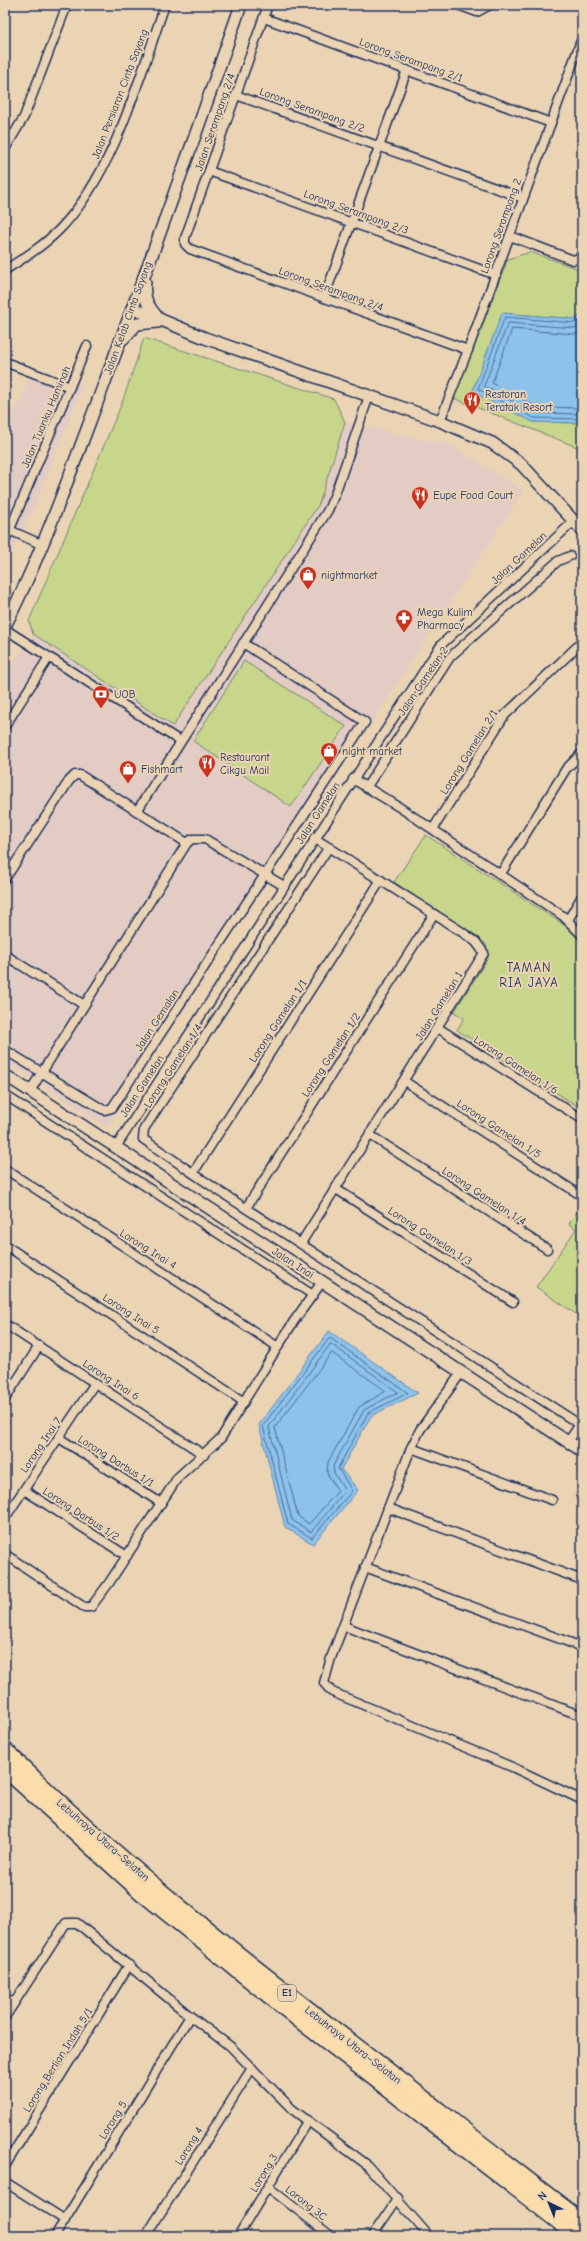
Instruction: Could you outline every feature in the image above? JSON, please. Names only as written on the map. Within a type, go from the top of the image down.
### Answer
[{"type":"highway","name":"Lebuhraya Utara–Selatan","points":[[5,1750],[112,1849],[231,1948],[472,2138],[582,2221]]},
{"type":"highway","name":"Lebuhraya Utara–Selatan","points":[[5,1769],[103,1860],[165,1912],[303,2023],[577,2236]]},
{"type":"main road","name":"Jalan Kelab Cinta Sayang","points":[[5,628],[43,544],[132,308],[241,5]]},
{"type":"main road","points":[[147,266],[144,296],[150,308],[161,321]]},
{"type":"main road","points":[[132,308],[161,321],[440,421],[492,443],[513,456],[578,526]]},
{"type":"main road","points":[[118,346],[126,334],[137,324],[161,321]]},
{"type":"main road","name":"Jalan Inai","points":[[5,1075],[582,1451]]},
{"type":"street","points":[[5,149],[27,111],[68,5]]},
{"type":"street","name":"Jalan Persiaran Cinta Sayang","points":[[5,270],[45,243],[59,230],[76,210],[102,170],[120,129],[165,5]]},
{"type":"street","name":"Jalan Serampang 2/4","points":[[187,247],[185,238],[268,5]]},
{"type":"street","points":[[458,5],[477,12],[490,5]]},
{"type":"street","name":"Lorong Serampang 2/1","points":[[264,18],[550,124]]},
{"type":"street","name":"Lorong Serampang 2","points":[[440,421],[496,275],[582,38]]},
{"type":"street","points":[[324,298],[407,70]]},
{"type":"street","name":"Lorong Serampang 2/2","points":[[236,94],[523,198]]},
{"type":"street","name":"Lorong Serampang 2/3","points":[[209,171],[496,275]]},
{"type":"street","points":[[510,236],[573,260],[582,257]]},
{"type":"street","name":"Lorong Serampang 2/4","points":[[187,247],[468,350]]},
{"type":"street","name":"Jalan Tuanku Haminah","points":[[5,541],[7,530],[87,346]]},
{"type":"street","points":[[5,362],[70,387]]},
{"type":"street","points":[[137,811],[332,502],[369,396]]},
{"type":"street","name":"Jalan Gamelan","points":[[116,1147],[314,838],[442,644],[578,526]]},
{"type":"street","points":[[7,530],[43,544]]},
{"type":"street","name":"Jalan Gamelan 2","points":[[366,788],[450,657],[558,561],[570,556]]},
{"type":"street","points":[[5,628],[180,741]]},
{"type":"street","name":"Lorong Gamelan 2/1","points":[[433,829],[504,716],[582,642]]},
{"type":"street","points":[[243,643],[365,722],[264,875]]},
{"type":"street","points":[[5,726],[49,657]]},
{"type":"street","points":[[500,874],[566,769],[582,753]]},
{"type":"street","points":[[5,879],[69,780],[75,775],[80,775],[187,843]]},
{"type":"street","points":[[353,779],[433,829],[568,920],[582,935]]},
{"type":"street","points":[[30,1091],[187,843],[196,837],[205,839],[284,886]]},
{"type":"street","name":"Jalan Gamelan 1","points":[[301,1243],[484,953],[476,942],[314,838]]},
{"type":"street","name":"Lorong Gamelan 1/4","points":[[329,847],[144,1129],[143,1138],[145,1142],[246,1208],[581,1423]]},
{"type":"street","name":"Jalan Gemalan","points":[[42,1072],[102,1109],[105,1110],[112,1108],[264,875]]},
{"type":"street","name":"Lorong Gamelan 1/1","points":[[193,1173],[381,880]]},
{"type":"street","points":[[568,920],[582,896]]},
{"type":"street","name":"Lorong Gamelan 1/2","points":[[246,1208],[434,914]]},
{"type":"street","points":[[5,955],[84,1005]]},
{"type":"street","name":"Lorong Gamelan 1/6","points":[[438,1028],[582,1119]]},
{"type":"street","points":[[5,1050],[42,1072]]},
{"type":"street","name":"Lorong Gamelan 1/5","points":[[404,1081],[582,1196]]},
{"type":"street","points":[[5,1095],[313,1295]]},
{"type":"street","name":"Lorong Gamelan 1/4","points":[[370,1135],[547,1249]]},
{"type":"street","name":"Lorong Inai 4","points":[[5,1170],[278,1347]]},
{"type":"street","name":"Lorong Gamelan 1/3","points":[[336,1189],[513,1302]]},
{"type":"street","name":"Lorong Inai 5","points":[[5,1245],[244,1402]]},
{"type":"street","points":[[5,1554],[84,1607],[91,1607],[127,1556],[178,1477],[217,1443],[278,1347],[322,1282]]},
{"type":"street","name":"Lorong Inai 6","points":[[5,1324],[204,1454]]},
{"type":"street","points":[[5,1400],[39,1346]]},
{"type":"street","points":[[461,1373],[420,1430],[411,1448],[324,1679],[328,1689],[512,1767],[582,1800]]},
{"type":"street","name":"Lorong Inai 7","points":[[5,1518],[95,1383]]},
{"type":"street","points":[[568,1442],[581,1423]]},
{"type":"street","name":"Lorong Darbus 1/1","points":[[59,1438],[161,1503]]},
{"type":"street","points":[[411,1448],[552,1500]]},
{"type":"street","name":"Lorong Darbus 1/2","points":[[24,1490],[127,1556]]},
{"type":"street","points":[[388,1508],[582,1580]]},
{"type":"street","points":[[365,1567],[582,1647]]},
{"type":"street","points":[[344,1626],[582,1716]]},
{"type":"street","points":[[5,2018],[60,1931],[70,1921],[81,1925],[190,2016],[231,2046],[287,2105],[366,2164],[398,2198],[430,2236]]},
{"type":"street","name":"Lorong Berlian Indah 5/1","points":[[5,2166],[129,1965]]},
{"type":"street","points":[[5,1998],[14,2003]]},
{"type":"street","name":"Lorong 5","points":[[55,2236],[190,2016]]},
{"type":"street","name":"Lorong 4","points":[[146,2236],[252,2068]]},
{"type":"street","name":"Lorong 3","points":[[238,2236],[308,2120]]},
{"type":"street","points":[[5,2182],[65,2220]]},
{"type":"street","name":"Lorong 3C","points":[[268,2187],[331,2236]]},
{"type":"street","points":[[372,2236],[398,2198]]},
{"type":"shaded area","points":[[34,367],[83,385],[37,501],[5,564],[5,436]]},
{"type":"shaded area","points":[[345,422],[453,446],[523,491],[107,1127],[5,1061],[5,676],[33,634],[173,726],[319,504]]},
{"type":"green space","points":[[530,252],[576,268],[582,265],[582,314],[576,319],[502,313],[533,422],[582,423],[582,449],[453,398],[508,259]]},
{"type":"green space","points":[[144,338],[334,399],[345,422],[319,504],[173,726],[33,634],[29,621],[122,403]]},
{"type":"green space","points":[[244,661],[346,726],[291,807],[193,741]]},
{"type":"green space","points":[[426,835],[569,928],[582,943],[582,1109],[457,1030],[464,1018],[454,1012],[488,958],[486,944],[394,882]]},
{"type":"green space","points":[[582,1203],[582,1318],[536,1287],[576,1229],[569,1224]]},
{"type":"water","points":[[502,313],[576,319],[582,314],[582,423],[533,422],[472,392]]},
{"type":"water","points":[[329,1331],[418,1393],[371,1416],[341,1469],[358,1490],[313,1544],[285,1527],[259,1425]]},
{"type":"place","name":"Restoran Teratak Resort","points":[[472,415]]},
{"type":"place","name":"Eupe Food Court","points":[[420,510]]},
{"type":"place","name":"nightmarket","points":[[308,590]]},
{"type":"place","name":"Mega Kulim Pharmacy","points":[[404,633]]},
{"type":"place","name":"UOB","points":[[101,709]]},
{"type":"place","name":"night market","points":[[329,766]]},
{"type":"place","name":"Restaurant Cikgu Mail","points":[[207,778]]},
{"type":"place","name":"Fishmart","points":[[128,784]]},
{"type":"district","name":"TAMAN RIA JAYA","points":[[529,974]]}]
